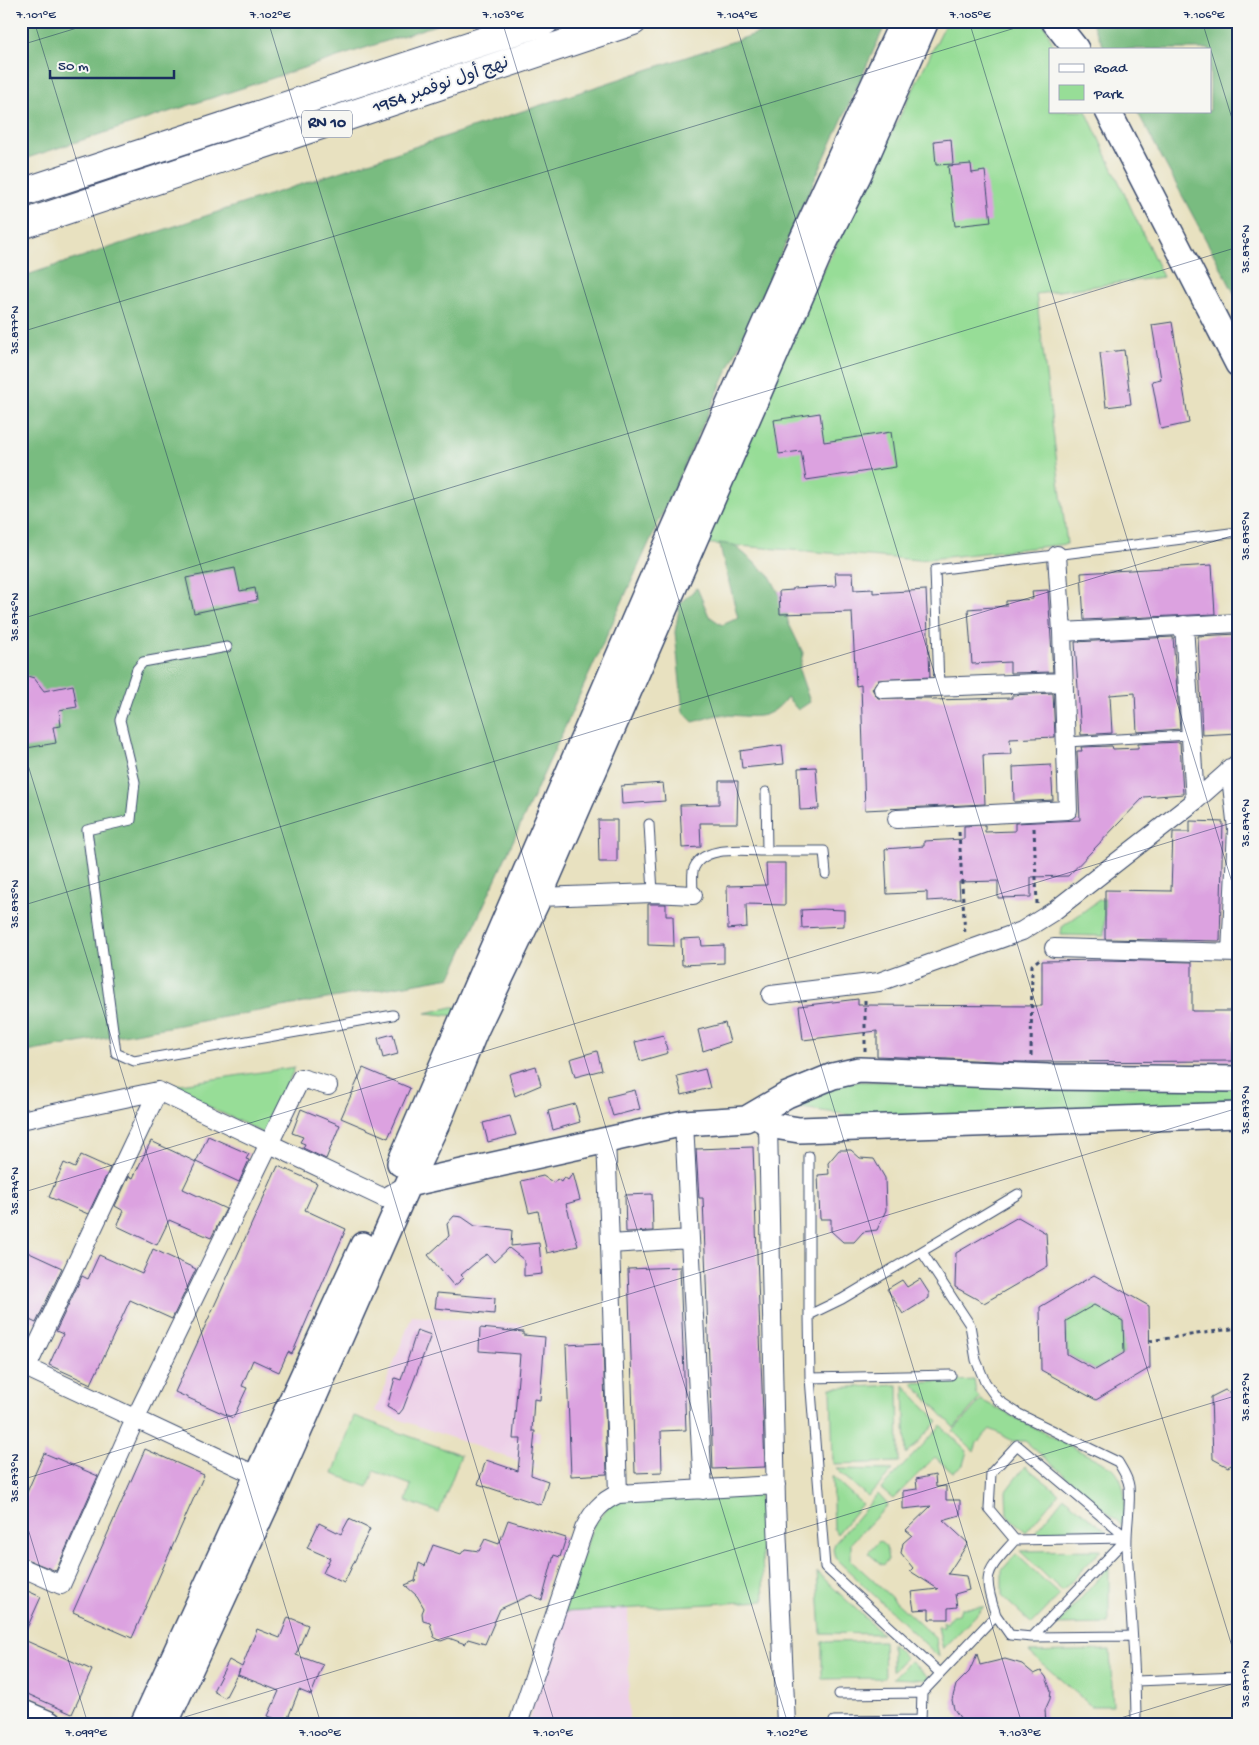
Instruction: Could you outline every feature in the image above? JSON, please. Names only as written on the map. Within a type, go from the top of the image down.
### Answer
[{"type":"main road","name":"نهج أول نوفمبر 1954","points":[[21,193],[544,21]]},
{"type":"main road","name":"نهج أول نوفمبر 1954","points":[[21,225],[633,21]]},
{"type":"main road","points":[[165,1724],[384,1198],[663,554],[790,266],[903,21]]},
{"type":"main road","points":[[143,1724],[267,1480],[439,1119],[476,1029],[539,897],[820,252],[858,176],[926,21]]},
{"type":"main road","points":[[1054,21],[1075,48]]},
{"type":"main road","points":[[1069,21],[1075,48]]},
{"type":"main road","points":[[1109,112],[1238,364]]},
{"type":"main road","points":[[757,1122],[787,1095],[833,1076],[865,1070],[1031,1077],[1237,1079]]},
{"type":"main road","points":[[408,1184],[684,1123],[757,1122],[800,1130],[1238,1115]]},
{"type":"main road","points":[[21,1712],[49,1724]]},
{"type":"street","points":[[897,819],[1068,810],[1062,682],[1062,632],[1057,554]]},
{"type":"street","points":[[1062,632],[1238,623]]},
{"type":"street","points":[[1184,625],[1195,801]]},
{"type":"street","points":[[883,689],[1062,682]]},
{"type":"street","points":[[771,995],[865,984],[905,974],[1022,930],[1054,911],[1195,801],[1234,765]]},
{"type":"street","points":[[1054,948],[1235,953],[1237,829],[1234,765]]},
{"type":"street","points":[[539,897],[654,893],[693,895]]},
{"type":"street","points":[[21,1567],[61,1585],[136,1417],[301,1078],[328,1086]]},
{"type":"street","points":[[21,1120],[158,1092],[270,1142],[384,1198],[408,1184]]},
{"type":"street","points":[[158,1092],[24,1366],[267,1480]]},
{"type":"street","points":[[757,1122],[776,1484],[786,1724]]},
{"type":"street","points":[[684,1123],[703,1490]]},
{"type":"street","points":[[606,1139],[618,1494]]},
{"type":"street","points":[[610,1244],[690,1239]]},
{"type":"street","points":[[518,1724],[584,1529],[592,1512],[605,1500],[618,1494],[776,1484]]},
{"type":"lane","points":[[939,687],[935,570],[1238,532]]},
{"type":"lane","points":[[227,647],[143,662],[137,669],[120,720],[135,782],[131,820],[87,830],[116,1053],[134,1061],[393,1015]]},
{"type":"lane","points":[[1066,742],[1190,735]]},
{"type":"lane","points":[[766,792],[768,851]]},
{"type":"lane","points":[[648,824],[654,893]]},
{"type":"lane","points":[[693,895],[693,872],[696,864],[710,852],[824,851],[826,874]]},
{"type":"lane","points":[[809,1156],[810,1378],[825,1567],[940,1673]]},
{"type":"lane","points":[[809,1315],[842,1300],[1018,1194]]},
{"type":"lane","points":[[922,1252],[970,1326],[976,1360],[984,1382],[998,1400],[1020,1414],[1118,1462],[1129,1485],[1127,1538],[1131,1636],[1136,1681],[1136,1724]]},
{"type":"lane","points":[[810,1378],[951,1375]]},
{"type":"lane","points":[[1015,1540],[989,1509],[991,1472],[1017,1445],[1127,1538]]},
{"type":"lane","points":[[1127,1538],[1015,1540],[990,1569],[987,1590],[996,1615],[1010,1635],[1032,1637],[1131,1636]]},
{"type":"lane","points":[[1032,1637],[1127,1538]]},
{"type":"lane","points":[[834,1720],[921,1722],[922,1693],[996,1615]]},
{"type":"lane","points":[[1136,1681],[1238,1677]]},
{"type":"lane","points":[[839,1694],[922,1693]]},
{"type":"path","points":[[1033,812],[1038,921]]},
{"type":"path","points":[[959,816],[966,951]]},
{"type":"path","points":[[1031,1077],[1032,965],[1054,948]]},
{"type":"path","points":[[1235,953],[1237,1079]]},
{"type":"path","points":[[865,984],[865,1070]]},
{"type":"path","points":[[1150,1341],[1238,1328]]},
{"type":"shaded area","points":[[412,1316],[523,1324],[522,1335],[549,1337],[547,1356],[543,1356],[534,1399],[532,1431],[540,1432],[539,1441],[534,1441],[533,1460],[538,1468],[375,1411]]},
{"type":"shaded area","points":[[628,1608],[629,1724],[527,1724],[564,1612]]},
{"type":"green space","points":[[21,21],[448,21],[21,160]]},
{"type":"green space","points":[[795,21],[887,21],[451,977],[21,1053],[21,277]]},
{"type":"green space","points":[[947,21],[1043,21],[1055,48],[1049,48],[1049,112],[1086,112],[1163,277],[1036,294],[1067,544],[919,560],[701,543],[793,332]]},
{"type":"green space","points":[[1091,21],[1238,21],[1238,300],[1138,112],[1212,112],[1212,48],[1104,48]]},
{"type":"green space","points":[[719,543],[734,545],[770,576],[786,607],[788,622],[803,653],[799,670],[810,702],[798,710],[787,697],[780,706],[766,715],[720,715],[693,722],[683,712],[675,632],[680,603],[697,588],[709,616],[722,625],[738,618]]},
{"type":"green space","points":[[1105,899],[1104,936],[1061,935],[1062,927],[1099,900]]},
{"type":"green space","points":[[459,1007],[455,1016],[426,1013]]},
{"type":"green space","points":[[295,1067],[265,1134],[167,1086]]},
{"type":"green space","points":[[840,1081],[1238,1088],[1238,1109],[953,1119],[850,1115],[794,1107],[793,1105]]},
{"type":"green space","points":[[1095,1305],[1123,1321],[1124,1353],[1095,1370],[1067,1354],[1066,1321]]},
{"type":"green space","points":[[974,1380],[976,1393],[980,1398],[954,1428],[912,1383]]},
{"type":"green space","points":[[898,1385],[899,1462],[833,1464],[831,1388]]},
{"type":"green space","points":[[904,1385],[938,1421],[906,1455]]},
{"type":"green space","points":[[981,1400],[1111,1467],[1117,1473],[1123,1487],[1125,1510],[1123,1526],[1025,1441],[1013,1441],[990,1429],[977,1443],[974,1452],[953,1431]]},
{"type":"green space","points":[[354,1416],[461,1455],[439,1513],[406,1501],[411,1485],[374,1471],[368,1487],[333,1474]]},
{"type":"green space","points":[[941,1426],[967,1451],[963,1465],[953,1473],[935,1457],[893,1499],[881,1489]]},
{"type":"green space","points":[[1025,1466],[1059,1493],[1026,1532],[1007,1515],[1006,1491]]},
{"type":"green space","points":[[836,1469],[893,1470],[868,1497]]},
{"type":"green space","points":[[832,1476],[862,1504],[837,1534],[834,1529]]},
{"type":"green space","points":[[759,1486],[764,1601],[564,1612],[593,1526],[618,1494]]},
{"type":"green space","points":[[878,1494],[888,1505],[851,1543],[851,1560],[936,1639],[939,1657],[835,1558],[833,1549],[835,1543]]},
{"type":"green space","points":[[1064,1497],[1107,1532],[1035,1533]]},
{"type":"green space","points":[[879,1541],[886,1547],[888,1560],[882,1565],[868,1553]]},
{"type":"green space","points":[[1101,1550],[1062,1591],[1020,1551]]},
{"type":"green space","points":[[1016,1554],[1060,1595],[1032,1624],[1002,1596],[1002,1570]]},
{"type":"green space","points":[[1109,1567],[1109,1624],[1057,1625]]},
{"type":"green space","points":[[817,1572],[882,1634],[821,1633]]},
{"type":"green space","points":[[984,1607],[943,1649],[938,1627],[944,1627],[943,1622],[947,1623],[952,1615],[959,1614],[961,1608]]},
{"type":"green space","points":[[884,1641],[885,1678],[822,1679],[822,1642]]},
{"type":"green space","points":[[892,1644],[906,1658],[892,1671]]},
{"type":"green space","points":[[1110,1650],[1113,1706],[1091,1706],[1029,1652]]},
{"type":"green space","points":[[910,1661],[932,1680],[893,1678]]},
{"type":"building","points":[[951,139],[953,164],[936,165],[934,141]]},
{"type":"building","points":[[971,164],[972,173],[985,171],[991,222],[955,226],[948,166]]},
{"type":"building","points":[[1172,322],[1189,423],[1161,429],[1152,381],[1161,379],[1152,325]]},
{"type":"building","points":[[1124,350],[1131,404],[1106,407],[1100,353]]},
{"type":"building","points":[[820,413],[824,442],[891,432],[896,467],[806,480],[801,451],[779,454],[774,420]]},
{"type":"building","points":[[1212,565],[1215,614],[1084,620],[1081,573]]},
{"type":"building","points":[[235,568],[240,591],[255,588],[257,600],[194,613],[186,578]]},
{"type":"building","points":[[835,573],[853,573],[854,590],[873,589],[873,593],[926,590],[930,677],[878,680],[872,689],[878,698],[931,698],[932,700],[1012,698],[1012,695],[1053,693],[1055,737],[1010,739],[1011,754],[983,755],[985,804],[865,810],[861,685],[856,686],[852,612],[780,614],[779,591],[793,590],[793,588],[836,586]]},
{"type":"building","points":[[1048,590],[1053,672],[1010,673],[1010,662],[972,664],[968,609],[1006,606],[1006,601],[1033,599],[1032,591]]},
{"type":"building","points":[[1238,634],[1238,733],[1202,735],[1198,636]]},
{"type":"building","points":[[1173,637],[1180,729],[1137,732],[1135,693],[1110,695],[1112,733],[1081,735],[1075,642]]},
{"type":"building","points":[[21,674],[34,678],[44,691],[73,685],[77,707],[59,710],[61,726],[53,727],[56,743],[21,749]]},
{"type":"building","points":[[1180,742],[1183,794],[1144,797],[1068,876],[1031,877],[1031,897],[998,898],[998,881],[959,882],[960,899],[927,901],[927,892],[887,894],[885,849],[924,846],[924,841],[964,839],[964,826],[985,825],[985,832],[1015,831],[1015,823],[1080,820],[1077,751],[1082,751],[1081,747],[1112,746],[1113,749],[1138,748],[1138,744]]},
{"type":"building","points":[[782,745],[784,764],[742,768],[740,751]]},
{"type":"building","points":[[1051,765],[1053,800],[1014,802],[1013,767]]},
{"type":"building","points":[[816,767],[819,809],[800,810],[798,768]]},
{"type":"building","points":[[719,781],[738,781],[737,823],[700,823],[701,847],[682,848],[680,805],[719,804]]},
{"type":"building","points":[[663,783],[665,801],[622,804],[621,786]]},
{"type":"building","points":[[598,820],[617,820],[617,862],[599,862]]},
{"type":"building","points":[[1190,821],[1223,822],[1220,941],[1105,939],[1105,890],[1171,891],[1173,832],[1190,832]]},
{"type":"building","points":[[766,863],[785,863],[785,905],[746,904],[747,927],[728,929],[727,886],[767,885]]},
{"type":"building","points":[[648,904],[666,904],[666,916],[673,916],[674,946],[648,945]]},
{"type":"building","points":[[801,910],[844,910],[844,926],[802,928]]},
{"type":"building","points":[[701,938],[702,946],[724,945],[724,963],[682,965],[681,939]]},
{"type":"building","points":[[1042,961],[1192,962],[1192,1011],[1233,1011],[1233,1061],[1018,1062],[877,1056],[877,1031],[803,1040],[799,1006],[858,999],[858,1005],[1042,1006]]},
{"type":"building","points":[[725,1023],[730,1042],[703,1051],[698,1030]]},
{"type":"building","points":[[393,1034],[398,1054],[383,1058],[378,1038]]},
{"type":"building","points":[[663,1035],[668,1053],[640,1061],[635,1042]]},
{"type":"building","points":[[597,1051],[602,1070],[575,1077],[570,1059]]},
{"type":"building","points":[[536,1066],[541,1085],[515,1096],[509,1074]]},
{"type":"building","points":[[363,1068],[410,1088],[388,1138],[341,1118]]},
{"type":"building","points":[[705,1069],[710,1088],[682,1095],[677,1076]]},
{"type":"building","points":[[635,1090],[640,1109],[613,1116],[607,1097]]},
{"type":"building","points":[[575,1104],[580,1122],[553,1130],[548,1111]]},
{"type":"building","points":[[301,1109],[340,1125],[326,1159],[303,1148],[305,1144],[300,1142],[303,1137],[292,1133]]},
{"type":"building","points":[[510,1116],[516,1135],[488,1142],[483,1123]]},
{"type":"building","points":[[208,1136],[249,1154],[246,1159],[249,1160],[239,1182],[196,1162]]},
{"type":"building","points":[[151,1141],[196,1162],[183,1189],[226,1209],[211,1238],[169,1220],[157,1245],[117,1226],[124,1211],[115,1206],[129,1176],[133,1178]]},
{"type":"building","points":[[753,1147],[765,1467],[713,1469],[703,1198],[699,1198],[696,1149]]},
{"type":"building","points":[[839,1150],[851,1150],[860,1158],[874,1159],[885,1178],[886,1210],[877,1230],[863,1232],[854,1242],[843,1242],[831,1231],[831,1219],[820,1219],[818,1175],[829,1174],[828,1163]]},
{"type":"building","points":[[81,1155],[110,1168],[88,1214],[49,1197],[64,1163],[75,1168]]},
{"type":"building","points":[[278,1166],[317,1183],[305,1210],[346,1229],[292,1354],[288,1352],[279,1372],[253,1360],[242,1386],[247,1388],[233,1418],[175,1392]]},
{"type":"building","points":[[573,1173],[580,1200],[566,1204],[578,1246],[547,1253],[538,1211],[529,1213],[521,1181],[543,1176],[554,1183],[557,1179],[561,1182],[564,1177],[568,1180]]},
{"type":"building","points":[[652,1194],[653,1231],[626,1232],[625,1195]]},
{"type":"building","points":[[454,1216],[462,1217],[475,1226],[512,1230],[511,1246],[539,1243],[542,1274],[524,1276],[524,1260],[509,1248],[494,1262],[487,1254],[481,1258],[461,1275],[464,1278],[454,1286],[428,1255],[449,1236],[447,1224]]},
{"type":"building","points":[[1018,1217],[1046,1233],[1048,1266],[984,1303],[955,1287],[956,1253]]},
{"type":"building","points":[[153,1249],[196,1269],[172,1319],[130,1300],[91,1384],[49,1365],[63,1334],[56,1331],[82,1276],[88,1279],[99,1255],[142,1274]]},
{"type":"building","points":[[25,1251],[62,1268],[36,1323],[21,1316],[21,1260]]},
{"type":"building","points":[[680,1267],[686,1430],[661,1431],[662,1472],[635,1473],[628,1269]]},
{"type":"building","points":[[1094,1275],[1149,1306],[1150,1368],[1096,1400],[1041,1370],[1040,1307]],"holes":[[[1094,1305],[1123,1321],[1124,1353],[1095,1370],[1067,1354],[1066,1321]]]},
{"type":"building","points":[[920,1279],[929,1293],[929,1298],[903,1314],[887,1289],[902,1280],[907,1287]]},
{"type":"building","points":[[437,1293],[495,1298],[494,1314],[435,1308]]},
{"type":"building","points":[[480,1328],[523,1332],[523,1335],[545,1337],[540,1400],[534,1399],[532,1431],[535,1431],[531,1475],[548,1481],[541,1505],[478,1484],[486,1460],[518,1471],[521,1439],[513,1439],[520,1354],[479,1351]]},
{"type":"building","points":[[417,1330],[431,1335],[403,1409],[399,1414],[387,1407],[395,1378],[401,1380]]},
{"type":"building","points":[[603,1343],[607,1474],[571,1476],[566,1345]]},
{"type":"building","points":[[1225,1390],[1238,1397],[1238,1461],[1228,1467],[1213,1459],[1211,1397]]},
{"type":"building","points":[[145,1449],[204,1475],[132,1638],[73,1612]]},
{"type":"building","points":[[44,1453],[98,1476],[56,1571],[21,1557],[21,1506]]},
{"type":"building","points":[[935,1475],[936,1487],[946,1486],[946,1500],[960,1500],[960,1515],[943,1520],[968,1543],[948,1574],[966,1576],[969,1590],[955,1594],[957,1607],[948,1608],[948,1619],[929,1619],[929,1609],[914,1610],[911,1592],[938,1589],[910,1571],[913,1568],[901,1553],[903,1543],[912,1535],[906,1530],[931,1506],[903,1509],[903,1491],[917,1489],[916,1479]]},
{"type":"building","points":[[349,1519],[370,1529],[344,1583],[323,1573],[330,1558],[307,1548],[319,1523],[341,1534]]},
{"type":"building","points":[[508,1520],[566,1538],[560,1557],[554,1555],[542,1600],[531,1595],[500,1609],[485,1644],[468,1639],[465,1644],[449,1638],[441,1641],[434,1637],[430,1623],[423,1621],[422,1613],[424,1608],[417,1596],[405,1585],[415,1581],[419,1563],[425,1566],[433,1545],[461,1554],[465,1549],[479,1551],[485,1539],[499,1544]]},
{"type":"building","points":[[21,1588],[41,1597],[22,1639],[92,1670],[72,1714],[21,1691]]},
{"type":"building","points":[[288,1617],[308,1625],[296,1655],[323,1665],[311,1695],[299,1690],[286,1723],[268,1716],[279,1691],[238,1675],[240,1669],[225,1698],[213,1691],[229,1660],[242,1667],[257,1629],[280,1638]]},
{"type":"building","points":[[977,1654],[980,1665],[1005,1659],[1022,1664],[1034,1674],[1041,1671],[1046,1677],[1051,1691],[1045,1710],[1046,1724],[965,1724],[963,1722],[954,1709],[952,1700],[956,1685],[969,1672]]}]
